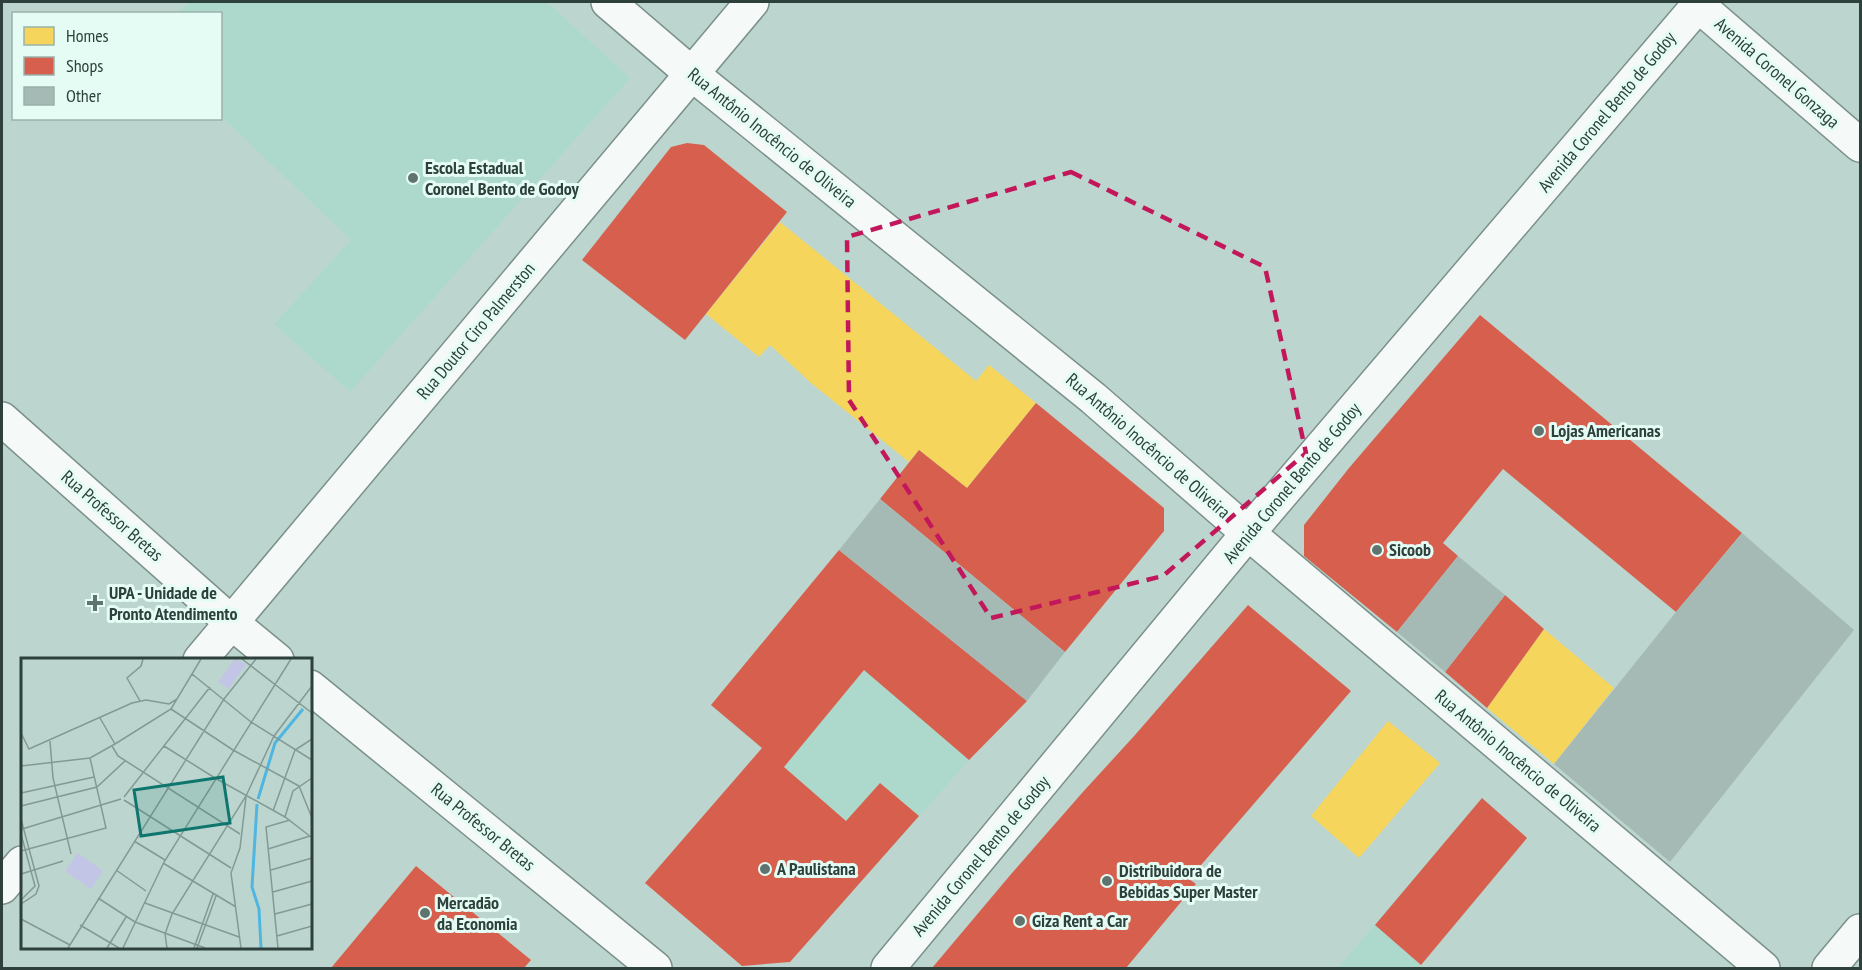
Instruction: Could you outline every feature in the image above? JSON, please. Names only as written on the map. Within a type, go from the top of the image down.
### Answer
[{"type":"street","name":"Rua Antônio Inocêncio de Oliveira","points":[[608,2],[692,74],[1093,398],[1248,533],[1763,969]]},
{"type":"street","name":"Rua Doutor Ciro Palmerston","points":[[202,658],[752,2]]},
{"type":"street","name":"Avenida Coronel Gonzaga","points":[[1698,3],[1860,145]]},
{"type":"street","name":"Avenida Coronel Bento de Godoy","points":[[888,969],[1248,533],[1698,3]]},
{"type":"street","name":"Rua Professor Bretas","points":[[2,419],[275,658]]},
{"type":"street","name":"Rua Professor Bretas","points":[[312,689],[655,969]]},
{"type":"street","points":[[2,887],[21,864]]},
{"type":"street","points":[[1829,969],[1860,931]]},
{"type":"highlighted area","points":[[1071,172],[1265,267],[1306,453],[1163,576],[991,618],[849,400],[847,237]]},
{"type":"shaded area","name":"Escola Estadual Coronel Bento de Godoy","points":[[190,2],[547,2],[630,78],[350,392],[274,324],[351,240],[222,117],[222,12],[179,12]]},
{"type":"shaded area","points":[[792,608],[969,760],[885,855],[711,705]]},
{"type":"shaded area","points":[[1482,798],[1527,838],[1419,968],[1338,968]]},
{"type":"building: Homes","points":[[780,222],[976,381],[989,365],[1036,403],[967,488],[919,450],[909,462],[811,383],[770,345],[759,357],[706,314]]},
{"type":"building: Homes","points":[[1544,629],[1614,688],[1554,764],[1487,708]]},
{"type":"building: Homes","points":[[1388,721],[1440,763],[1359,858],[1311,816]]},
{"type":"building: Shops","points":[[687,143],[704,145],[787,212],[685,340],[582,260],[671,147]]},
{"type":"building: Shops","points":[[1480,315],[1742,533],[1676,612],[1503,469],[1443,543],[1458,556],[1397,632],[1304,556],[1304,525],[1349,468]]},
{"type":"building: Shops","points":[[1036,403],[1164,508],[1164,531],[1065,652],[880,499],[919,450],[967,488]]},
{"type":"building: Shops","points":[[839,550],[1027,701],[969,760],[864,670],[784,767],[846,821],[880,783],[919,816],[790,962],[742,966],[645,883],[762,748],[711,705]]},
{"type":"building: Shops","points":[[1505,595],[1544,629],[1487,708],[1445,672]]},
{"type":"building: Shops","points":[[1248,605],[1351,691],[1189,879],[1196,884],[1126,968],[932,968],[1012,873]]},
{"type":"building: Shops","points":[[1482,798],[1527,838],[1421,965],[1375,925]]},
{"type":"building: Shops","name":"Mercadão da Economia","points":[[416,866],[531,960],[524,968],[331,968]]},
{"type":"building: Other","points":[[880,499],[1065,652],[1027,701],[839,550]]},
{"type":"building: Other","points":[[1742,533],[1854,630],[1670,862],[1554,764]]},
{"type":"building: Other","points":[[1458,556],[1505,595],[1445,672],[1397,632]]},
{"type":"place","name":"Escola Estadual Coronel Bento de Godoy","points":[[413,178]]},
{"type":"place","name":"Lojas Americanas","points":[[1539,431]]},
{"type":"place","name":"Sicoob","points":[[1377,550]]},
{"type":"place","name":"UPA - Unidade de Pronto Atendimento","points":[[95,603]]},
{"type":"place","name":"A Paulistana","points":[[765,869]]},
{"type":"place","name":"Distribuidora de Bebidas Super Master","points":[[1107,881]]},
{"type":"place","name":"Mercadão da Economia","points":[[425,913]]},
{"type":"place","name":"Giza Rent a Car","points":[[1020,921]]}]
